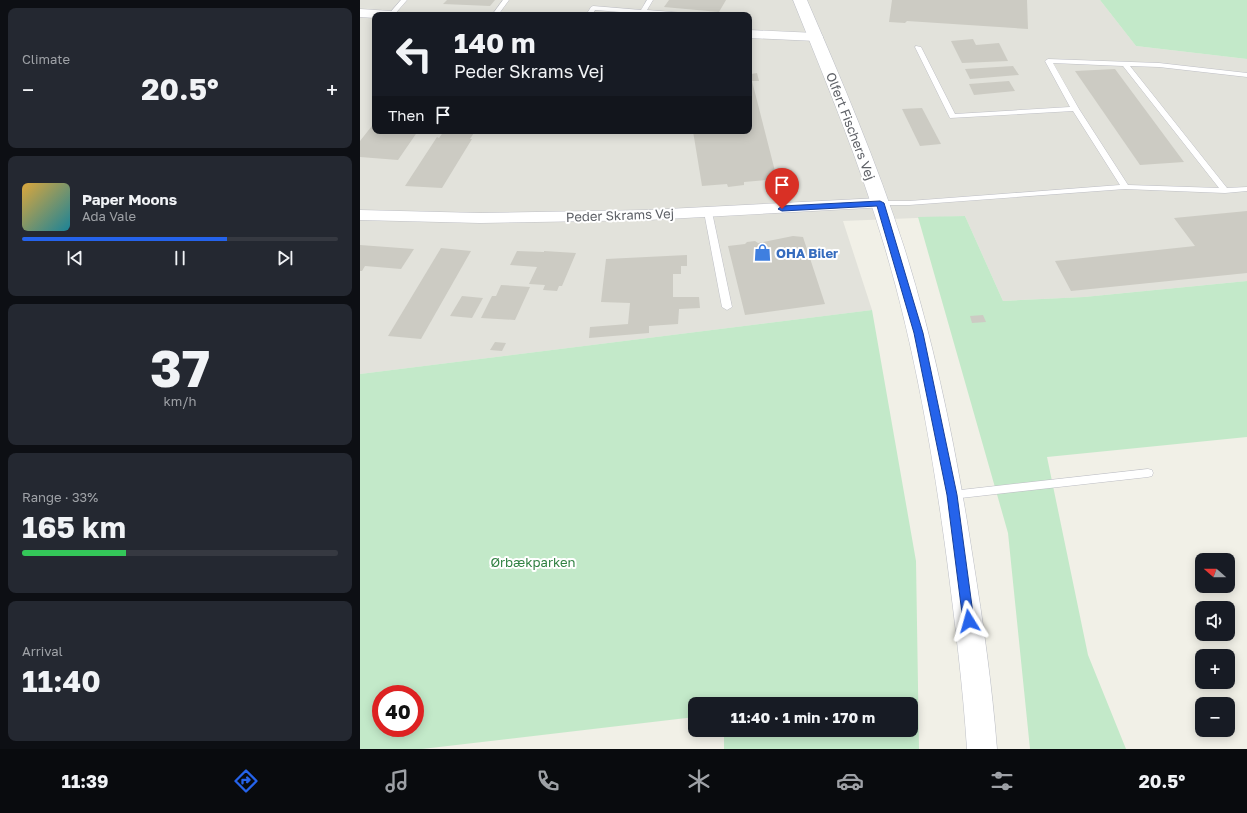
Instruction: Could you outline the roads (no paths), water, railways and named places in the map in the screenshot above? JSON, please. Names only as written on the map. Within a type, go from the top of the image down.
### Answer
[{"type":"street","name":"Olfert Fischers Vej","points":[[800,0],[846,113],[880,203],[918,333],[952,495],[977,684],[982,749]]},
{"type":"street","points":[[360,14],[372,14]]},
{"type":"street","points":[[752,34],[816,37]]},
{"type":"street","name":"Peder Skrams Vej","points":[[360,215],[480,218],[708,212],[880,203]]},
{"type":"lane","points":[[393,12],[404,0]]},
{"type":"lane","points":[[497,12],[506,0]]},
{"type":"lane","points":[[591,12],[598,0]]},
{"type":"lane","points":[[594,8],[643,12],[650,0]]},
{"type":"lane","points":[[918,47],[953,116],[1075,109]]},
{"type":"lane","points":[[1125,187],[1075,109],[1048,61],[1159,65],[1247,75]]},
{"type":"lane","points":[[1125,64],[1225,191]]},
{"type":"lane","points":[[880,203],[909,204],[1125,187],[1225,191],[1247,189]]},
{"type":"lane","points":[[708,212],[727,308]]},
{"type":"lane","points":[[952,495],[1148,473]]},
{"type":"place","name":"OHA Biler","points":[[763,253]]},
{"type":"park label","name":"Ørbækparken","points":[[533,562]]}]
